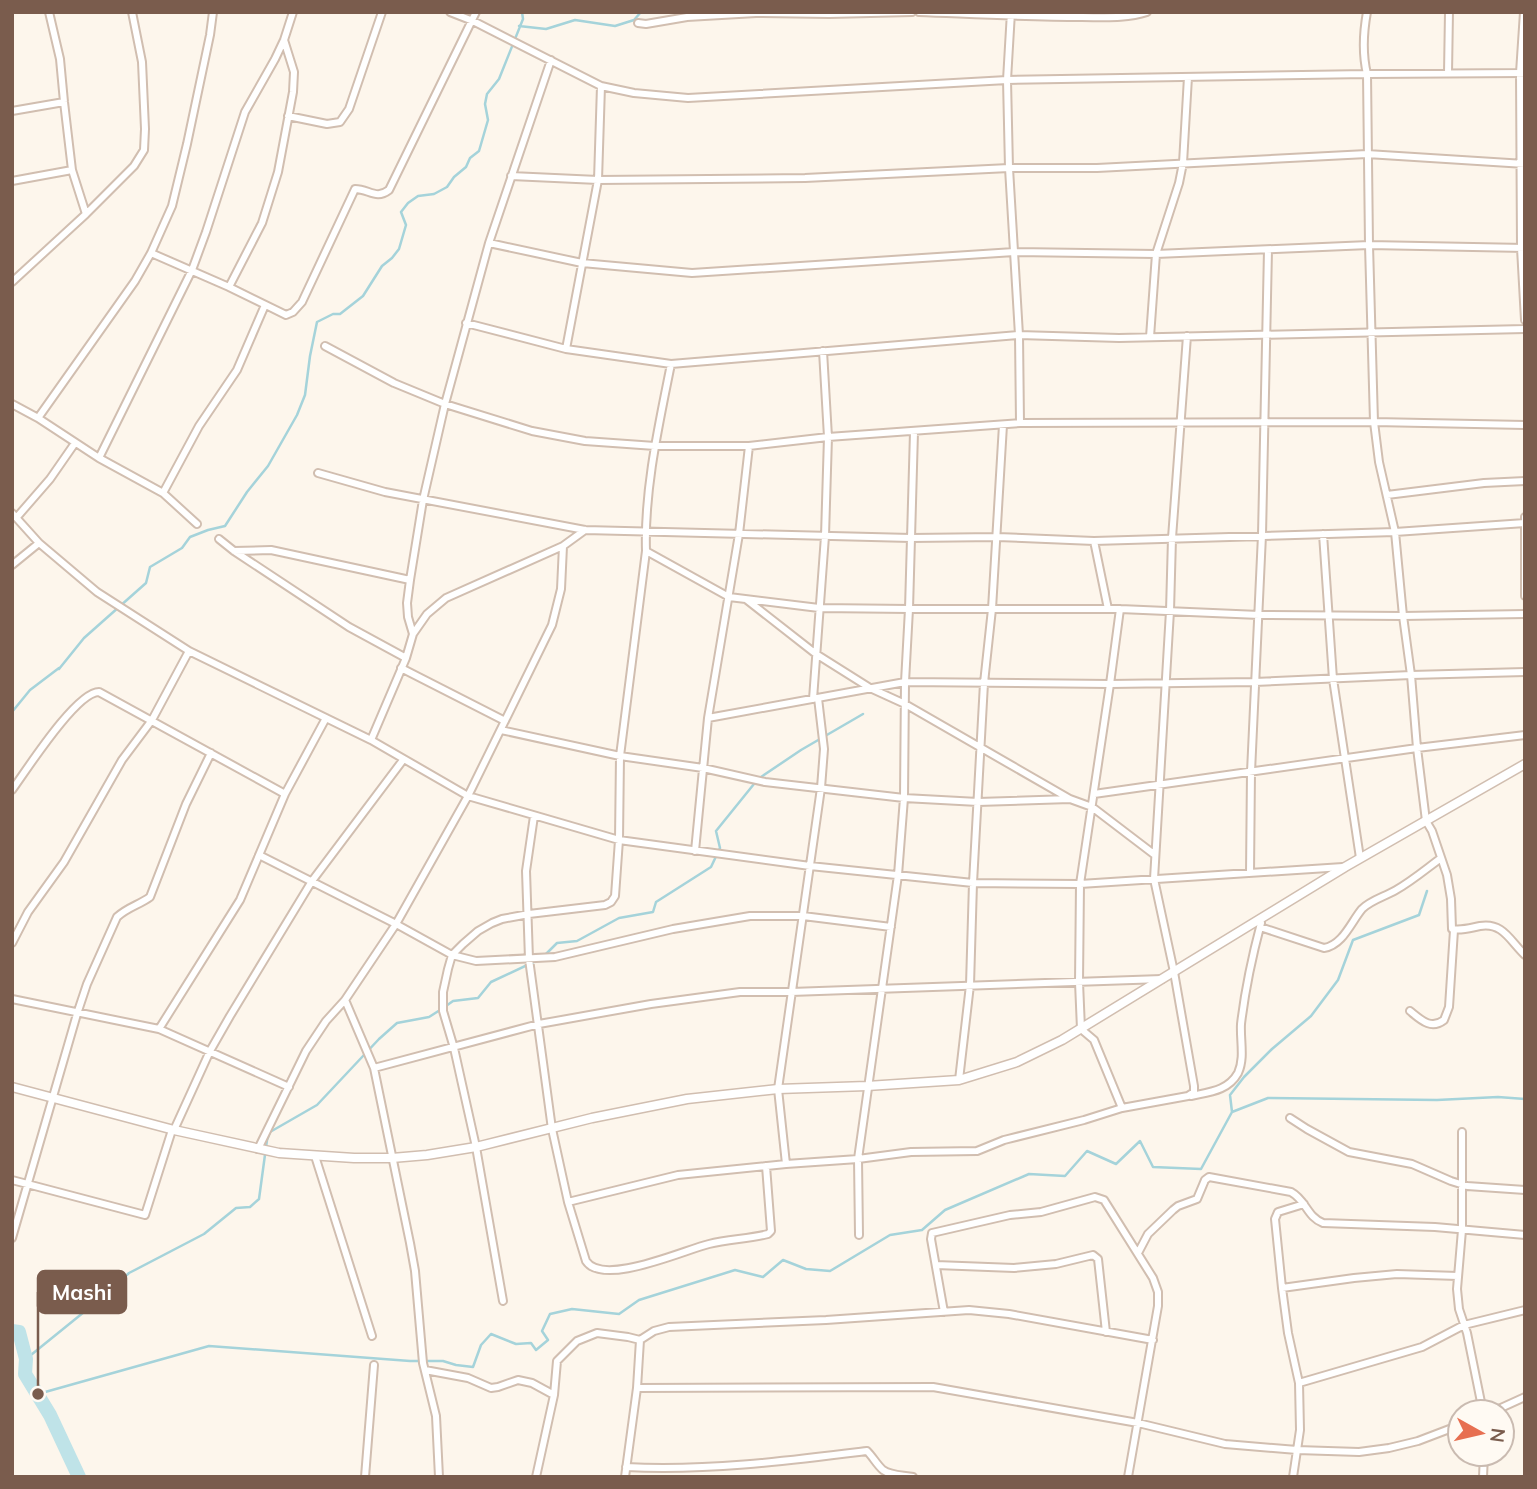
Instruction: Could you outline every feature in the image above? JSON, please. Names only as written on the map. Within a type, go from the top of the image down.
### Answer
[{"type":"street","points":[[49,12],[60,59],[72,170],[86,214]]},
{"type":"street","points":[[12,282],[134,166],[144,150],[142,62],[132,12]]},
{"type":"street","points":[[38,418],[135,281],[172,206],[196,103],[213,12]]},
{"type":"street","points":[[99,458],[192,270],[245,113],[275,59],[293,12]]},
{"type":"street","points":[[288,116],[327,124],[340,122],[349,109],[382,12]]},
{"type":"street","points":[[450,12],[511,39],[601,86],[634,93],[688,98],[1006,80],[1523,73]]},
{"type":"street","points":[[150,253],[229,287],[286,316],[293,312],[302,302],[355,189],[379,195],[390,190],[476,12]]},
{"type":"street","points":[[638,23],[756,13],[912,12]]},
{"type":"street","points":[[919,12],[1116,16],[1137,16],[1147,12]]},
{"type":"street","points":[[1367,12],[1363,53],[1367,74],[1374,422],[1379,462],[1395,532],[1426,821],[1447,875],[1451,899],[1451,926],[1454,930],[1449,1007],[1444,1020],[1435,1025],[1425,1024],[1410,1012]]},
{"type":"street","points":[[1448,73],[1449,12]]},
{"type":"street","points":[[1524,12],[1525,320]]},
{"type":"street","points":[[1011,14],[1006,80],[1019,335],[1020,423]]},
{"type":"street","points":[[229,287],[262,223],[278,172],[294,72],[284,40]]},
{"type":"street","points":[[413,634],[407,603],[410,580],[423,500],[445,404],[489,243],[551,60]]},
{"type":"street","points":[[1150,337],[1156,254],[1179,183],[1182,163],[1188,77]]},
{"type":"street","points":[[566,349],[598,180],[601,86]]},
{"type":"street","points":[[12,111],[64,102]]},
{"type":"street","points":[[511,176],[598,180],[805,178],[1367,155],[1523,164]]},
{"type":"street","points":[[12,181],[72,170]]},
{"type":"street","points":[[489,243],[582,263],[692,273],[1014,252],[1156,254],[1369,246],[1523,248]]},
{"type":"street","points":[[1250,873],[1251,772],[1262,535],[1268,250]]},
{"type":"street","points":[[163,493],[199,426],[237,370],[265,305]]},
{"type":"street","points":[[466,323],[566,349],[671,364],[1019,335],[1119,338],[1525,329]]},
{"type":"street","points":[[1187,336],[1172,538],[1154,879],[1194,1086],[1194,1092],[1188,1096]]},
{"type":"street","points":[[325,346],[394,383],[445,404],[532,431],[585,441],[655,446],[749,446],[828,437],[1020,423],[1374,422],[1525,425]]},
{"type":"street","points":[[786,1164],[778,1089],[821,788],[824,749],[816,699],[828,437],[823,351]]},
{"type":"street","points":[[503,1301],[476,1147],[442,1001],[452,955],[478,931],[502,919],[605,905],[615,896],[620,840],[620,756],[646,551],[655,446],[671,364]]},
{"type":"street","points":[[12,404],[99,458],[163,493],[197,524]]},
{"type":"street","points":[[959,1080],[970,985],[984,683],[992,609],[1003,425]]},
{"type":"street","points":[[859,1235],[858,1159],[898,875],[904,798],[905,682],[914,432]]},
{"type":"street","points":[[75,443],[50,479],[15,515],[38,543],[97,592],[189,650],[371,740],[468,796],[620,840],[810,866],[973,883],[1080,884],[1345,867]]},
{"type":"street","points":[[695,851],[708,718],[739,534],[749,446]]},
{"type":"street","points":[[318,472],[385,492],[585,530],[1094,541],[1395,532],[1525,523]]},
{"type":"street","points":[[1387,495],[1484,483],[1525,481]]},
{"type":"street","points":[[1525,517],[1525,596]]},
{"type":"street","points":[[371,740],[406,658],[413,634],[427,614],[446,598],[563,546],[585,530]]},
{"type":"street","points":[[1323,534],[1333,679],[1360,858]]},
{"type":"street","points":[[219,539],[349,627],[406,658]]},
{"type":"street","points":[[1094,541],[1108,609]]},
{"type":"street","points":[[12,565],[38,543]]},
{"type":"street","points":[[258,1149],[306,1051],[326,1021],[345,1000],[396,924],[468,796],[552,625],[561,589],[563,546]]},
{"type":"street","points":[[234,551],[271,550],[410,580]]},
{"type":"street","points":[[646,551],[729,597],[819,608],[1120,608],[1329,616],[1525,614]]},
{"type":"street","points":[[746,599],[816,654],[870,688],[905,704],[1069,799],[1092,807],[1155,855]]},
{"type":"street","points":[[1120,608],[1080,884],[1079,982],[1082,1028],[1094,1040],[1122,1108]]},
{"type":"street","points":[[12,943],[28,912],[64,862],[122,760],[152,720],[189,650]]},
{"type":"street","points":[[401,668],[505,721]]},
{"type":"street","points":[[708,718],[905,682],[1166,684],[1525,672]]},
{"type":"street","points":[[12,790],[56,728],[90,693],[99,692],[285,794]]},
{"type":"street","points":[[159,1029],[240,900],[285,794],[326,718]]},
{"type":"street","points":[[500,730],[620,756],[704,768],[765,782],[904,798],[978,802],[1069,799]]},
{"type":"street","points":[[1094,794],[1525,735]]},
{"type":"street","points":[[12,1238],[87,984],[117,917],[126,909],[150,897],[186,804],[211,753]]},
{"type":"street","points":[[12,1180],[145,1215],[173,1130],[210,1051],[313,881],[403,760]]},
{"type":"street","points":[[12,1087],[173,1130],[279,1153],[392,1158],[476,1147],[592,1118],[687,1099],[778,1089],[959,1080],[1017,1062],[1082,1028],[1261,922],[1360,858],[1525,764]]},
{"type":"street","points":[[534,816],[527,862],[530,958],[552,1129],[568,1202],[586,1261],[590,1267],[598,1270],[633,1268],[709,1244],[768,1234],[771,1231],[766,1166]]},
{"type":"street","points":[[259,855],[452,955],[483,961],[555,957],[731,918],[803,916],[891,927]]},
{"type":"street","points":[[1261,922],[1324,948],[1330,947],[1338,942],[1368,904],[1396,890],[1441,858]]},
{"type":"street","points":[[568,1202],[678,1175],[911,1152],[977,1151],[1004,1140],[1122,1108],[1221,1090],[1238,1073],[1241,1059],[1241,1026],[1250,964],[1261,922]]},
{"type":"street","points":[[1454,930],[1493,925],[1525,955]]},
{"type":"street","points":[[374,1068],[539,1024],[651,1004],[740,992],[1163,979]]},
{"type":"street","points":[[12,999],[159,1029],[289,1087]]},
{"type":"street","points":[[345,1000],[374,1068],[415,1271],[424,1367],[436,1416],[439,1477]]},
{"type":"street","points":[[1290,1118],[1349,1152],[1412,1164],[1462,1184],[1525,1190]]},
{"type":"street","points":[[1462,1132],[1462,1230],[1457,1289],[1480,1398]]},
{"type":"street","points":[[315,1156],[372,1336]]},
{"type":"street","points":[[1138,1253],[1148,1234],[1178,1206],[1197,1199],[1209,1177],[1292,1192],[1299,1196],[1316,1221],[1323,1223],[1525,1235]]},
{"type":"street","points":[[944,1312],[932,1233],[1010,1215],[1041,1212],[1095,1197],[1104,1200],[1153,1278],[1158,1292],[1153,1340],[1128,1477]]},
{"type":"street","points":[[1293,1477],[1300,1430],[1299,1383],[1288,1333],[1275,1215],[1304,1204]]},
{"type":"street","points":[[936,1265],[1014,1268],[1056,1264],[1093,1255],[1098,1259],[1106,1332]]},
{"type":"street","points":[[1282,1288],[1397,1274],[1458,1276]]},
{"type":"street","points":[[536,1477],[554,1395],[558,1361],[578,1341],[597,1333],[640,1340],[654,1331],[669,1327],[969,1310],[1009,1314],[1153,1340]]},
{"type":"street","points":[[1299,1383],[1422,1347],[1464,1325],[1525,1310]]},
{"type":"street","points":[[625,1477],[637,1388],[640,1340]]},
{"type":"street","points":[[365,1477],[374,1365]]},
{"type":"street","points":[[424,1367],[468,1378],[494,1388],[518,1380],[532,1383],[554,1395]]},
{"type":"street","points":[[637,1388],[933,1387],[1138,1423],[1225,1444],[1297,1450],[1359,1451],[1389,1448],[1446,1430]]},
{"type":"street","points":[[626,1467],[706,1468],[867,1451],[880,1469],[914,1477]]},
{"type":"street","points":[[706,1468],[708,1477]]},
{"type":"waterway","points":[[59,669],[84,638],[146,583],[150,567],[182,548],[190,537],[225,526],[268,466],[297,415],[305,395],[317,322],[333,314],[340,314],[363,296],[382,266],[399,249],[406,225],[401,212],[408,203],[418,196],[434,194],[447,187],[479,151],[488,120],[485,104],[487,94],[499,79],[523,19],[522,12]]},
{"type":"waterway","points":[[519,26],[546,29],[575,20],[615,26],[634,20],[641,12]]},
{"type":"waterway","points":[[12,712],[30,690],[59,668]]},
{"type":"waterway","points":[[545,955],[557,943],[577,941],[619,918],[653,912],[656,902],[711,867],[720,848],[716,831],[758,779],[863,714]]},
{"type":"waterway","points":[[1232,1112],[1230,1095],[1272,1049],[1311,1016],[1338,980],[1353,940],[1419,915],[1427,891]]},
{"type":"waterway","points":[[446,1006],[453,1001],[478,998],[491,982],[540,959]]},
{"type":"waterway","points":[[26,1359],[129,1273],[204,1234],[236,1208],[250,1207],[259,1199],[270,1132],[317,1105],[397,1023],[429,1017],[440,1010]]},
{"type":"waterway","points":[[38,1394],[209,1346],[410,1361],[443,1361],[473,1367],[481,1345],[491,1334],[516,1344],[531,1343],[536,1350],[548,1340],[542,1331],[550,1314],[572,1309],[619,1314],[639,1300],[735,1270],[763,1277],[783,1260],[806,1269],[830,1271],[890,1235],[922,1230],[945,1210],[1029,1174],[1065,1176],[1087,1151],[1116,1164],[1140,1141],[1153,1167],[1201,1169],[1232,1112],[1268,1098],[1525,1099]]},
{"type":"waterway","points":[[12,1331],[19,1332],[26,1359],[25,1374],[50,1415],[79,1477]]},
{"type":"place","name":"Mashi","points":[[38,1394]]}]
